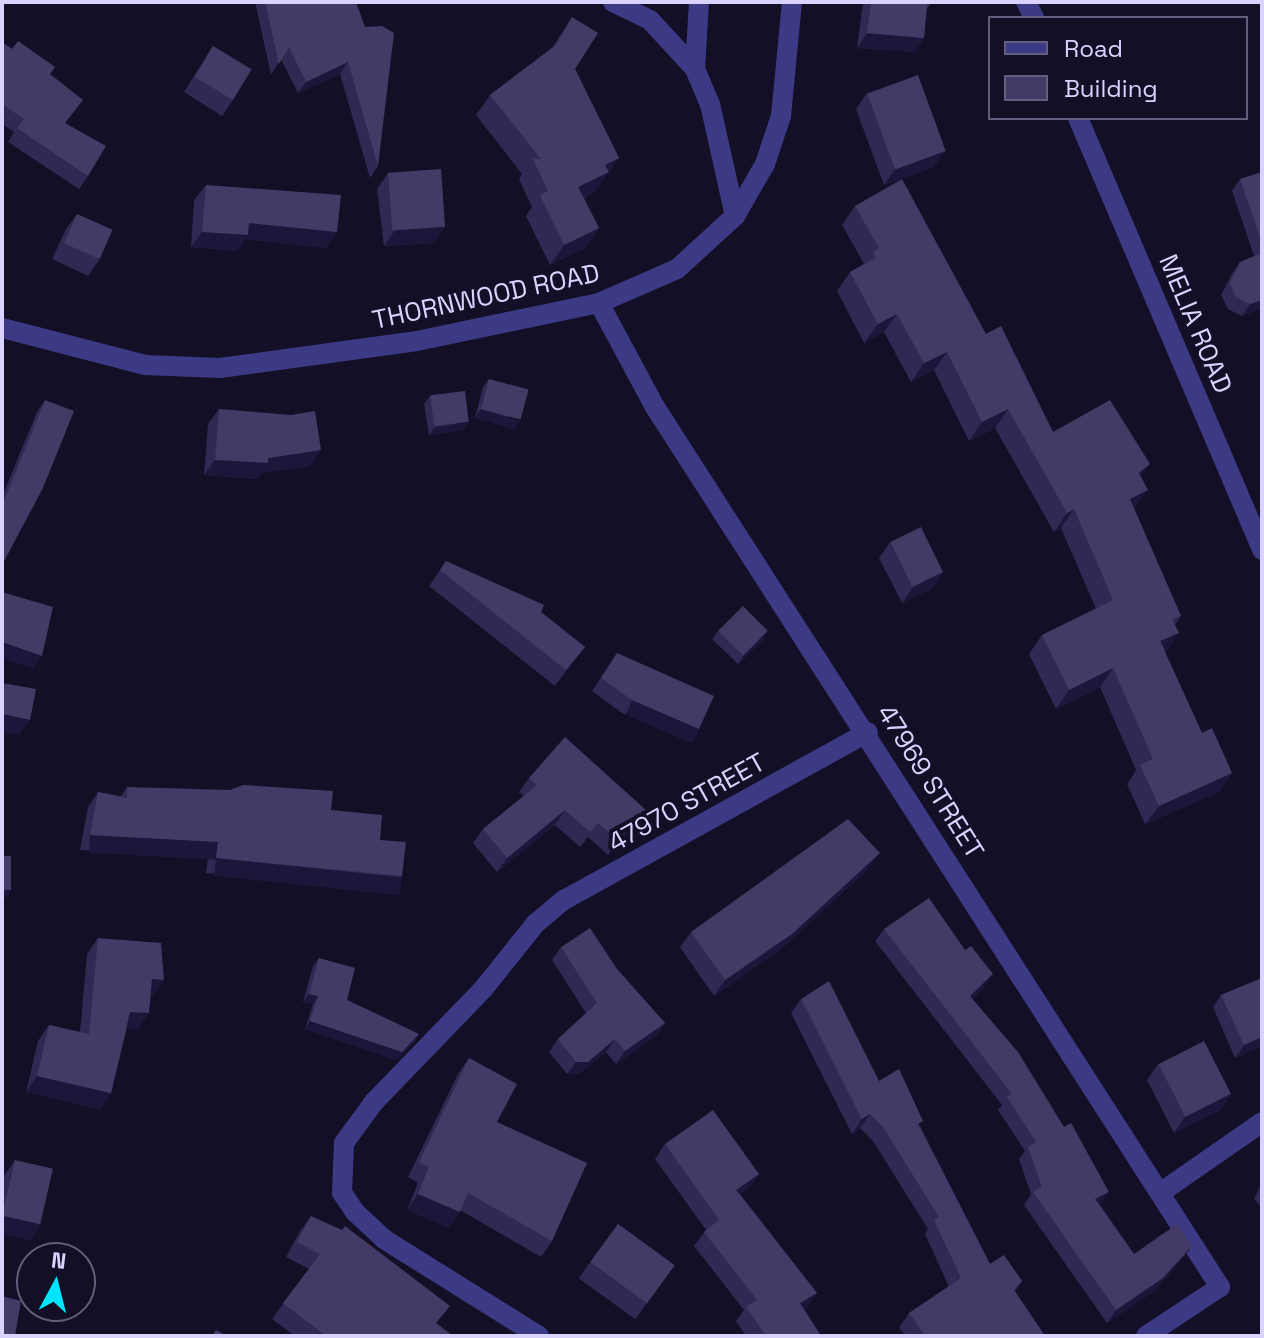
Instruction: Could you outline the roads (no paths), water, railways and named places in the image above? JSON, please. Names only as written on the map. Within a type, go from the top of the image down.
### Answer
[{"type":"street","points":[[613,2],[650,20],[695,69],[710,104],[735,216]]},
{"type":"street","points":[[695,69],[699,2]]},
{"type":"street","name":"THORNWOOD ROAD","points":[[2,328],[145,365],[220,368],[417,341],[599,303],[677,269],[735,216],[765,164],[781,116],[792,2]]},
{"type":"street","name":"MELIA ROAD","points":[[1079,120],[1262,550]]},
{"type":"street","name":"47969 STREET","points":[[599,303],[655,407],[868,732],[1220,1287],[1146,1336]]},
{"type":"street","name":"47970 STREET","points":[[539,1336],[384,1239],[342,1193],[340,1172],[344,1143],[374,1102],[484,988],[535,924],[564,900],[868,732]]},
{"type":"street","points":[[1160,1193],[1262,1122]]}]
